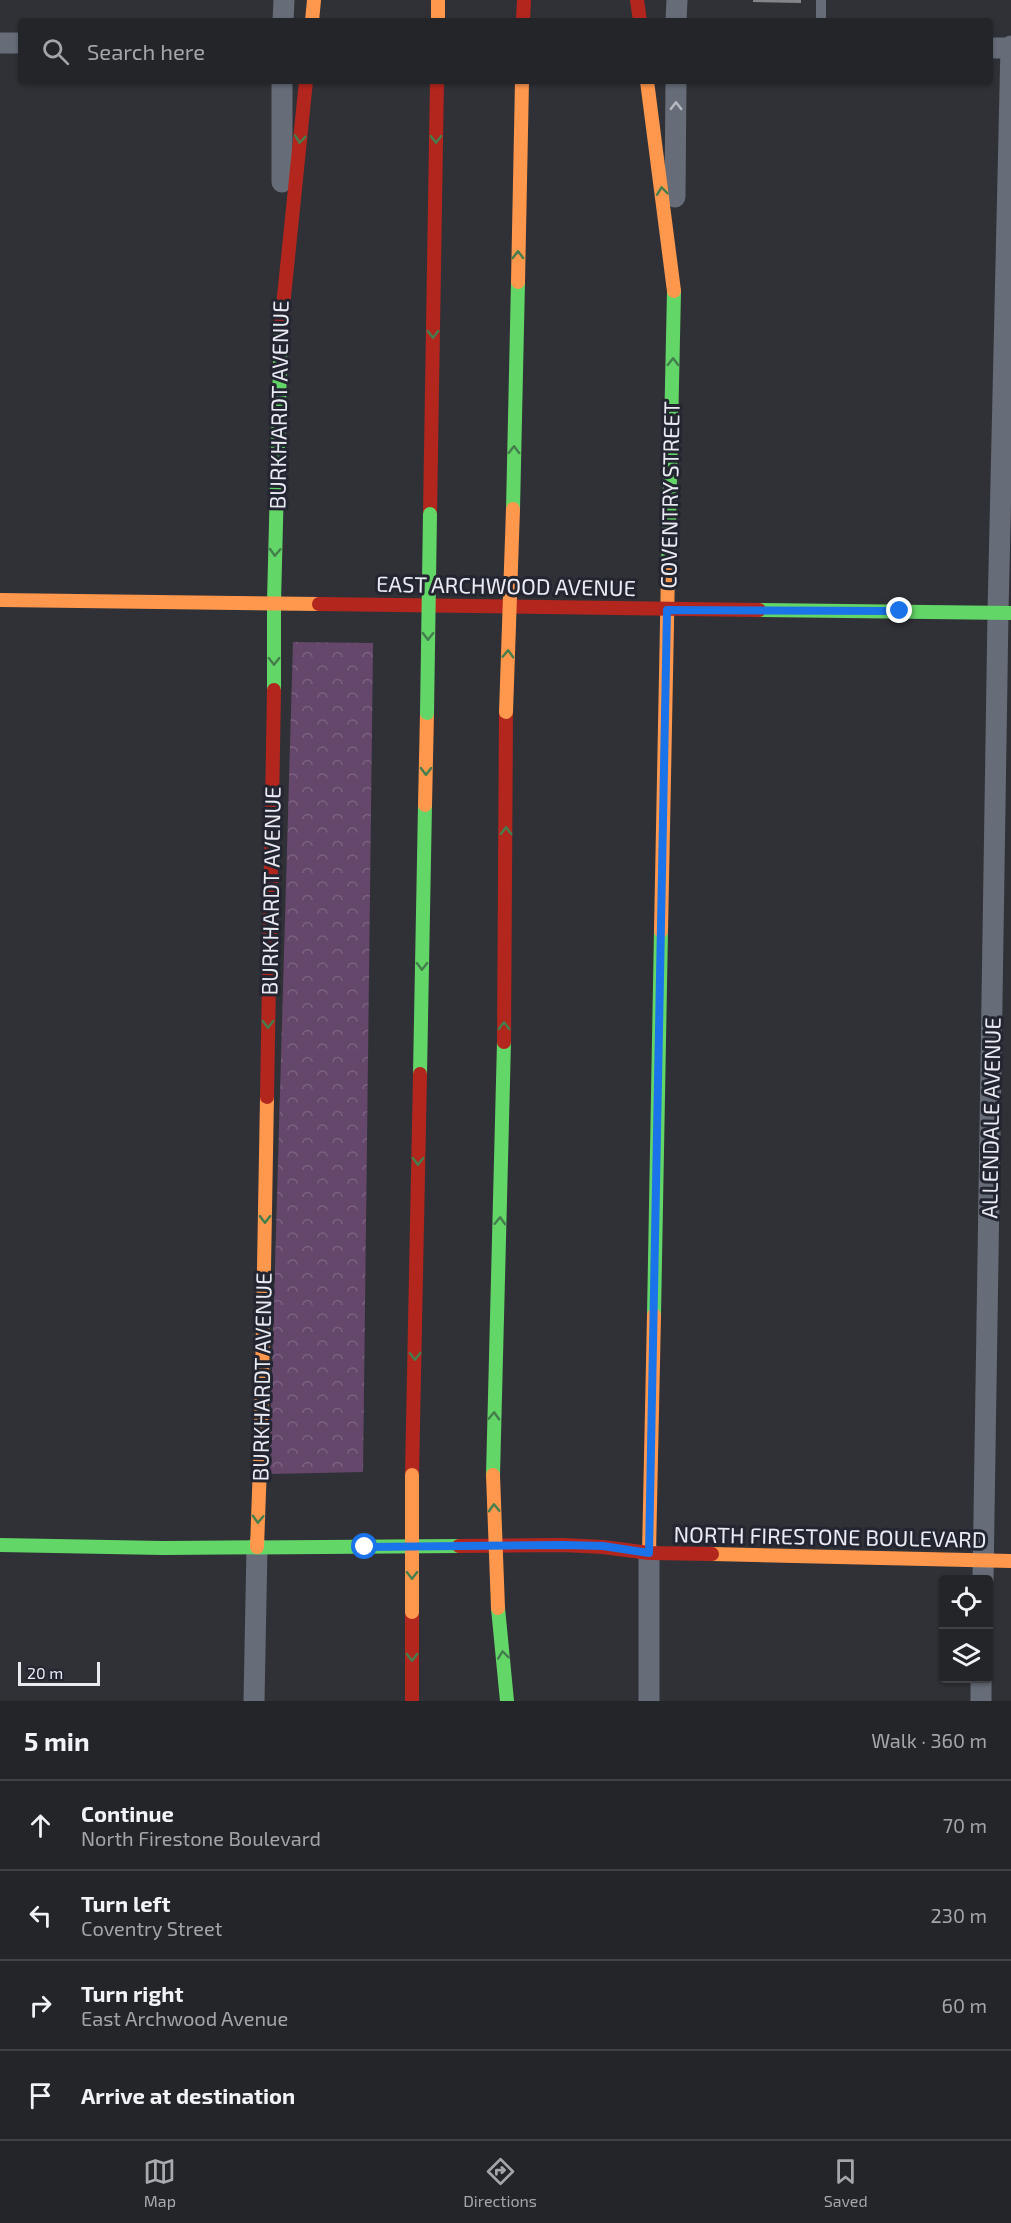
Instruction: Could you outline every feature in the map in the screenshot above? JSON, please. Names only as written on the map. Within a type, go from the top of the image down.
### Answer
[{"type":"main road","points":[[312,18],[314,0]]},
{"type":"main road","points":[[438,0],[438,18]]},
{"type":"main road","points":[[524,0],[524,18]]},
{"type":"main road","points":[[637,0],[640,18]]},
{"type":"main road","points":[[281,326],[306,84]]},
{"type":"main road","points":[[412,1701],[412,1475],[437,84]]},
{"type":"main road","points":[[507,1701],[498,1608],[492,1475],[504,1102],[506,712],[513,509],[522,84]]},
{"type":"main road","points":[[647,84],[674,291]]},
{"type":"main road","name":"COVENTRY STREET","points":[[649,1553],[674,291]]},
{"type":"main road","name":"BURKHARDT AVENUE","points":[[256,1547],[262,1426],[274,602],[281,326]]},
{"type":"main road","name":"EAST ARCHWOOD AVENUE","points":[[0,600],[1005,613]]},
{"type":"main road","name":"NORTH FIRESTONE BOULEVARD","points":[[0,1545],[163,1548],[603,1546],[649,1553],[983,1571],[1011,1561]]},
{"type":"street","points":[[283,18],[284,0]]},
{"type":"street","points":[[676,0],[676,18]]},
{"type":"street","points":[[0,43],[18,43]]},
{"type":"street","points":[[993,48],[1011,47]]},
{"type":"street","name":"ALLENDALE AVENUE","points":[[983,1571],[1005,613],[1011,47]]},
{"type":"street","name":"BURKHARDT AVENUE","points":[[281,326],[282,84]]},
{"type":"street","name":"COVENTRY STREET","points":[[674,291],[676,84]]},
{"type":"street","name":"BURKHARDT AVENUE","points":[[254,1701],[256,1547]]},
{"type":"street","name":"COVENTRY STREET","points":[[649,1553],[649,1701]]},
{"type":"street","points":[[981,1683],[981,1701]]},
{"type":"lane","points":[[821,0],[821,18]]},
{"type":"green space","points":[[293,642],[373,643],[363,1472],[269,1474]]},
{"type":"building","points":[[753,0],[801,0],[801,3],[753,2]]},
{"type":"traffic: fast","points":[[513,509],[518,282]]},
{"type":"traffic: fast","points":[[668,572],[674,291]]},
{"type":"traffic: fast","points":[[274,690],[281,326]]},
{"type":"traffic: fast","points":[[427,713],[430,514]]},
{"type":"traffic: fast","points":[[759,610],[1011,613]]},
{"type":"traffic: fast","points":[[420,1074],[425,805]]},
{"type":"traffic: fast","points":[[654,1315],[661,931]]},
{"type":"traffic: fast","points":[[493,1475],[504,1042]]},
{"type":"traffic: fast","points":[[0,1545],[163,1548],[459,1546]]},
{"type":"traffic: fast","points":[[498,1608],[507,1701]]},
{"type":"traffic: slow","points":[[312,18],[314,0]]},
{"type":"traffic: slow","points":[[438,0],[438,18]]},
{"type":"traffic: slow","points":[[518,282],[522,84]]},
{"type":"traffic: slow","points":[[647,84],[674,291]]},
{"type":"traffic: slow","points":[[506,712],[513,509]]},
{"type":"traffic: slow","points":[[661,931],[668,572]]},
{"type":"traffic: slow","points":[[0,600],[319,604]]},
{"type":"traffic: slow","points":[[425,805],[427,713]]},
{"type":"traffic: slow","points":[[257,1547],[267,1097]]},
{"type":"traffic: slow","points":[[649,1553],[654,1315]]},
{"type":"traffic: slow","points":[[412,1475],[412,1612]]},
{"type":"traffic: slow","points":[[493,1475],[498,1608]]},
{"type":"traffic: slow","points":[[712,1554],[1011,1561]]},
{"type":"traffic: jam","points":[[523,18],[524,0]]},
{"type":"traffic: jam","points":[[637,0],[640,18]]},
{"type":"traffic: jam","points":[[281,326],[306,84]]},
{"type":"traffic: jam","points":[[430,514],[437,84]]},
{"type":"traffic: jam","points":[[319,604],[759,610]]},
{"type":"traffic: jam","points":[[267,1097],[274,690]]},
{"type":"traffic: jam","points":[[504,1042],[506,712]]},
{"type":"traffic: jam","points":[[412,1475],[420,1074]]},
{"type":"traffic: jam","points":[[459,1546],[563,1545],[649,1553],[712,1554]]},
{"type":"traffic: jam","points":[[412,1612],[412,1701]]},
{"type":"route","points":[[365,1547],[563,1545],[603,1546],[649,1553],[667,610],[900,611]]}]
